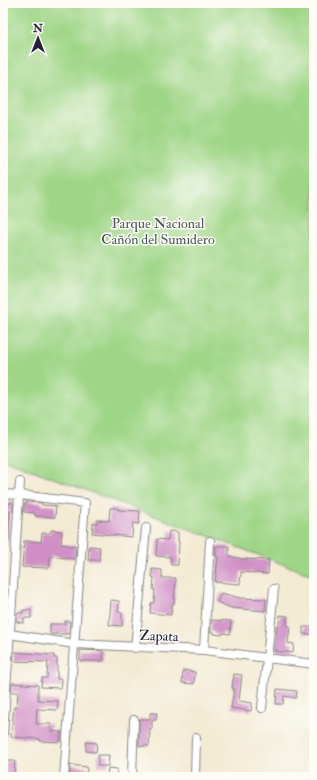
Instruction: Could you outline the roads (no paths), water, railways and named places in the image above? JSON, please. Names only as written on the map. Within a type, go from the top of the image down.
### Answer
[{"type":"street","points":[[3,734],[6,634],[20,482]]},
{"type":"street","points":[[3,494],[20,494],[85,503],[64,777]]},
{"type":"street","points":[[135,648],[146,528]]},
{"type":"street","points":[[204,650],[210,541]]},
{"type":"street","points":[[262,708],[274,589]]},
{"type":"street","name":"Zapata","points":[[6,634],[75,644],[135,648],[204,650],[314,664]]},
{"type":"street","points":[[132,777],[134,720]]},
{"type":"street","points":[[195,777],[196,738]]},
{"type":"park label","name":"Parque Nacional Cañón del Sumidero","points":[[158,232]]}]
